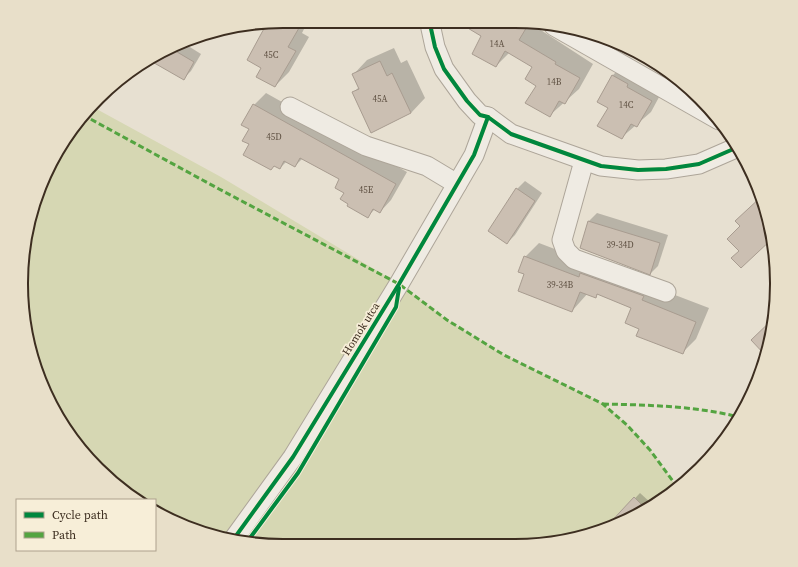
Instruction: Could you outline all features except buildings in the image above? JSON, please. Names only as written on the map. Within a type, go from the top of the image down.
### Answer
[{"type":"street","points":[[431,28],[435,47],[444,69],[467,101],[480,114],[488,117],[511,134],[601,166],[638,170],[666,169],[699,164],[732,150]]},
{"type":"street","points":[[568,34],[703,111]]},
{"type":"street","points":[[290,107],[366,146],[427,166],[457,184]]},
{"type":"street","name":"Homok utca","points":[[238,535],[293,457],[399,284],[474,155],[488,117]]},
{"type":"street","points":[[584,161],[562,240],[566,251],[574,259],[666,292]]},
{"type":"green space","points":[[97,109],[221,177],[399,284],[447,320],[504,355],[603,404],[628,426],[650,450],[674,483],[642,505],[612,520],[581,530],[548,537],[514,539],[284,539],[250,537],[217,530],[170,513],[156,505],[156,499],[147,499],[115,476],[91,452],[62,411],[47,381],[33,333],[30,317],[28,284],[30,250],[33,234],[42,201],[54,170],[71,142]]},
{"type":"marked path","points":[[89,118],[399,284],[447,320],[504,355],[603,404],[628,426],[650,450],[674,483]]},
{"type":"marked path","points":[[603,404],[688,408],[733,416]]},
{"type":"cycle path","points":[[431,28],[435,47],[444,69],[467,101],[480,115],[488,117],[511,134],[601,166],[638,170],[666,169],[699,164],[732,150]]},
{"type":"cycle path","points":[[237,535],[293,457],[399,284],[474,155],[488,117]]},
{"type":"cycle path","points":[[251,537],[298,473],[396,307],[399,288]]}]
